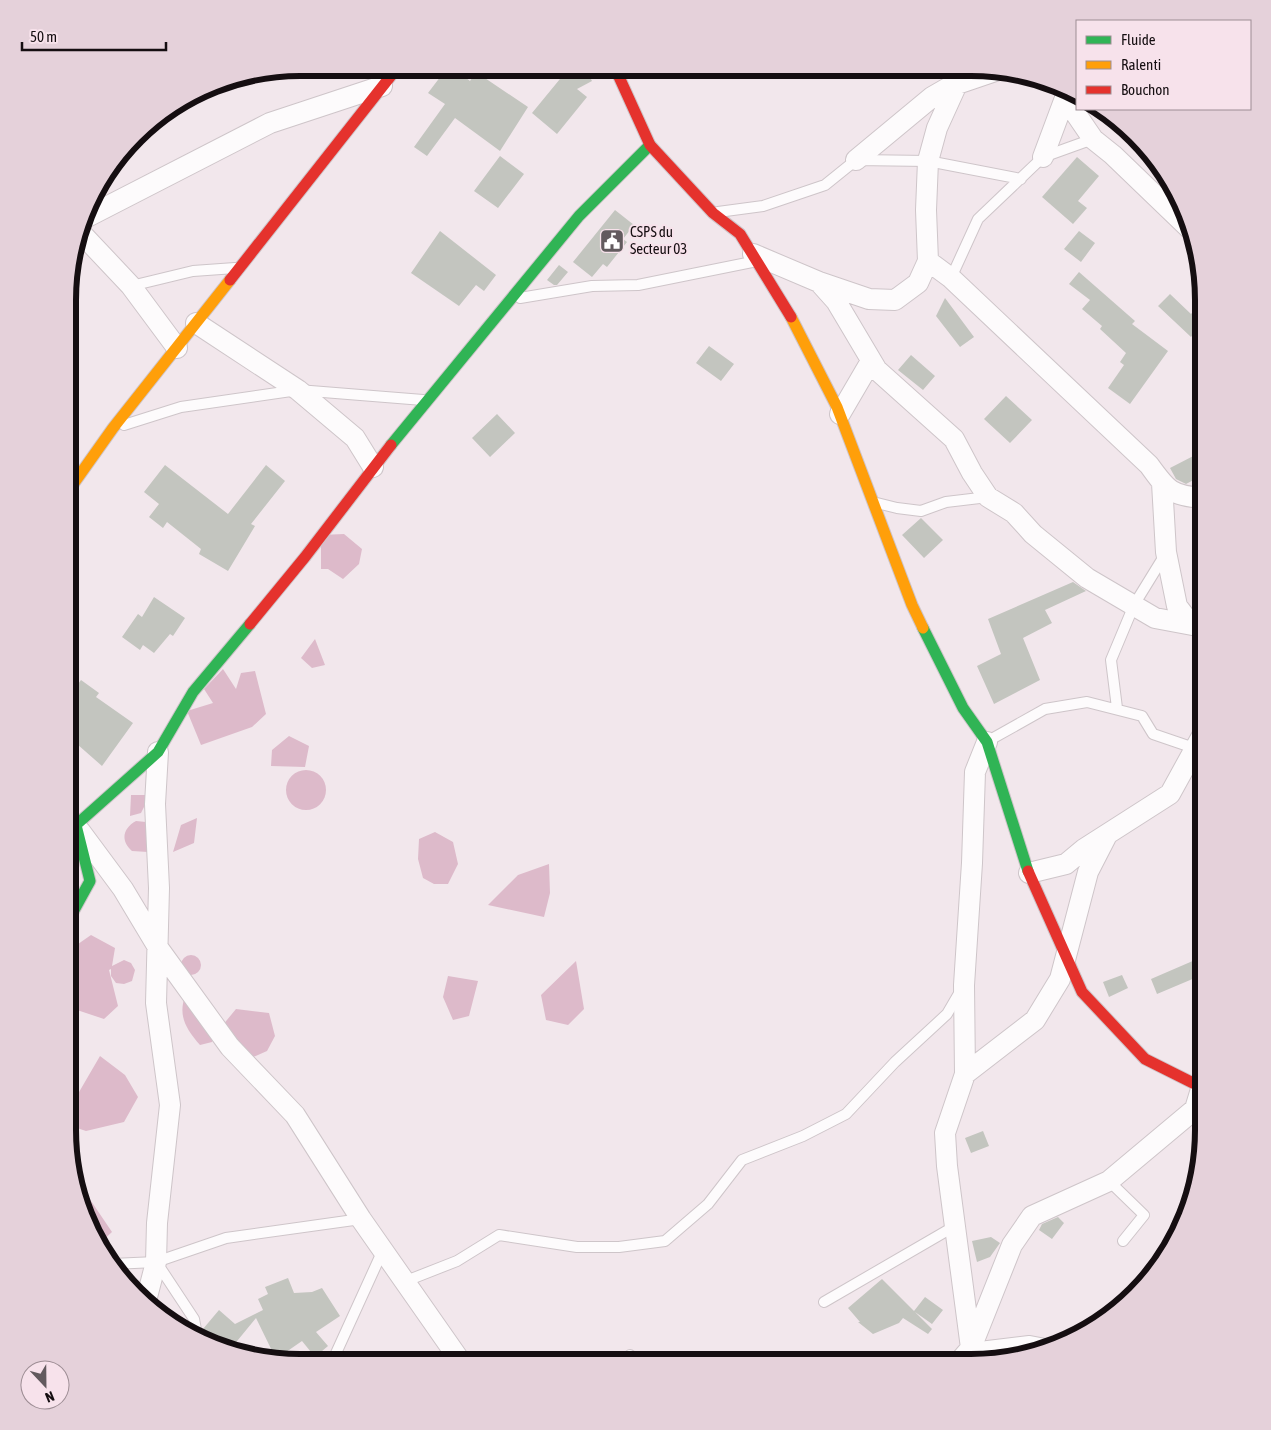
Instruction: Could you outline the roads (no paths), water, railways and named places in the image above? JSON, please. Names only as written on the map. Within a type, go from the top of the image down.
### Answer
[{"type":"main road","points":[[76,480],[113,428],[390,76]]},
{"type":"main road","points":[[619,76],[650,145],[714,213],[740,234],[783,300],[840,414],[912,605],[963,708],[987,742],[1029,873],[1082,992],[1145,1059],[1195,1083]]},
{"type":"main road","points":[[76,817],[158,752],[193,692],[305,557],[373,467],[579,216],[650,145]]},
{"type":"main road","points":[[76,834],[90,881],[76,906]]},
{"type":"street","points":[[856,160],[932,98],[961,77]]},
{"type":"street","points":[[755,257],[869,300],[895,300],[918,283],[928,260],[926,210],[928,161],[937,128],[961,77]]},
{"type":"street","points":[[93,214],[270,123],[382,86]]},
{"type":"street","points":[[1043,157],[1064,96]]},
{"type":"street","points":[[1067,97],[1093,139],[1113,155],[1180,219]]},
{"type":"street","points":[[85,237],[131,286],[177,348]]},
{"type":"street","points":[[928,260],[951,278],[1149,465],[1166,489],[1186,497],[1195,498]]},
{"type":"street","points":[[819,282],[836,301],[877,370],[954,439],[972,473],[988,497],[1014,513],[1032,534],[1087,578],[1155,618],[1195,627]]},
{"type":"street","points":[[196,323],[298,390],[355,438],[373,467]]},
{"type":"street","points":[[840,414],[871,361]]},
{"type":"street","points":[[1162,483],[1166,552],[1177,606],[1195,624]]},
{"type":"street","points":[[969,1354],[945,1133],[965,1074],[964,985],[972,863],[974,772],[987,742]]},
{"type":"street","points":[[1029,873],[1066,864],[1084,849],[1170,794],[1195,747]]},
{"type":"street","points":[[148,1294],[156,1262],[170,1105],[156,1003],[159,949],[159,888],[155,804],[158,752]]},
{"type":"street","points":[[76,826],[122,889],[159,949],[230,1046],[295,1115],[361,1219],[406,1280],[456,1354]]},
{"type":"street","points":[[965,1074],[1035,1020],[1060,979],[1088,872],[1106,835]]},
{"type":"street","points":[[970,1354],[1012,1245],[1032,1216],[1109,1181],[1195,1109]]},
{"type":"lane","points":[[951,278],[978,219],[1043,157],[1093,139]]},
{"type":"lane","points":[[714,213],[762,206],[825,185],[856,160],[928,161],[1021,179]]},
{"type":"lane","points":[[509,300],[592,286],[638,285],[755,257]]},
{"type":"lane","points":[[131,286],[193,271],[238,268]]},
{"type":"lane","points":[[113,428],[181,407],[298,390],[429,401]]},
{"type":"lane","points":[[873,502],[921,511],[946,502],[988,497]]},
{"type":"lane","points":[[1117,708],[1111,660],[1134,604],[1166,552]]},
{"type":"lane","points":[[987,742],[1045,709],[1087,702],[1117,708],[1142,716],[1153,734],[1195,741]]},
{"type":"lane","points":[[406,1280],[457,1261],[499,1235],[577,1247],[619,1247],[665,1241],[708,1204],[742,1160],[803,1136],[846,1114],[895,1062],[947,1014],[964,985]]},
{"type":"lane","points":[[1109,1181],[1144,1216],[1123,1241]]},
{"type":"lane","points":[[120,1264],[156,1262],[226,1238],[361,1219]]},
{"type":"lane","points":[[824,1302],[955,1226]]},
{"type":"lane","points":[[336,1354],[384,1249]]},
{"type":"lane","points":[[156,1262],[194,1319],[196,1328]]},
{"type":"lane","points":[[983,1353],[1029,1341],[1039,1343]]},
{"type":"place","name":"CSPS du Secteur 03","points":[[612,241]]}]
